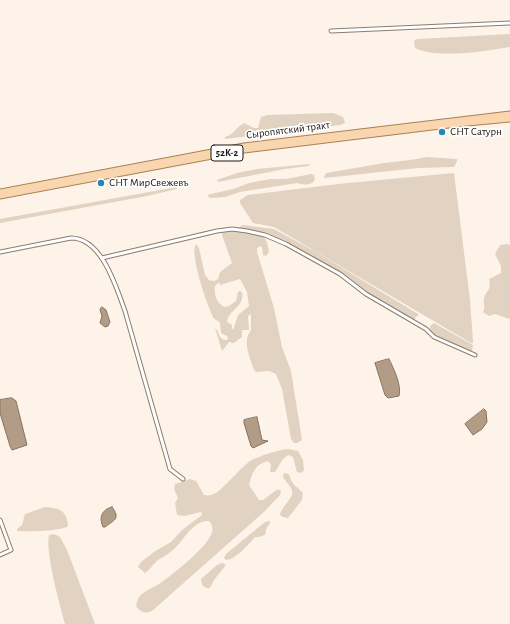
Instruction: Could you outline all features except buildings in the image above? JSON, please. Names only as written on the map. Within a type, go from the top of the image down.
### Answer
[{"type":"main road","name":"Сыропятский тракт","points":[[0,192],[244,146],[510,114]]},
{"type":"main road","name":"Сыропятский тракт","points":[[0,196],[244,150],[510,119]]},
{"type":"street","points":[[331,31],[510,23]]},
{"type":"street","points":[[102,258],[217,231],[232,229],[265,235],[292,247],[340,274],[366,294],[426,329],[434,337],[475,355]]},
{"type":"street","points":[[0,252],[71,238],[79,238],[85,240],[102,258],[116,286],[125,311],[170,469],[183,479]]},
{"type":"street","points":[[0,520],[11,550],[0,555]]},
{"type":"shaded area","points":[[510,34],[510,47],[448,54],[424,51],[415,48],[414,41],[417,39]]},
{"type":"shaded area","points":[[333,113],[343,117],[345,123],[340,125],[225,139],[225,137],[244,123],[254,128],[258,128],[261,117],[268,115]]},
{"type":"shaded area","points":[[427,157],[457,159],[457,161],[454,167],[418,168],[324,177],[326,173]]},
{"type":"shaded area","points":[[310,165],[308,166],[218,182],[217,180],[237,173],[257,169]]},
{"type":"shaded area","points":[[454,173],[470,300],[473,343],[274,227],[253,223],[240,203],[240,200],[248,195],[338,184]]},
{"type":"shaded area","points":[[311,174],[314,175],[315,180],[309,184],[304,185],[297,183],[240,192],[225,197],[210,198],[207,195],[233,189],[249,183],[270,179],[286,179]]},
{"type":"shaded area","points":[[177,187],[177,189],[147,196],[0,223],[0,219]]},
{"type":"shaded area","points":[[243,225],[274,229],[316,252],[419,315],[414,321],[367,293],[338,272],[299,249],[262,232],[237,228]]},
{"type":"shaded area","points":[[222,232],[256,233],[263,235],[267,242],[269,252],[266,256],[263,255],[262,248],[260,246],[257,248],[257,252],[274,308],[282,347],[291,371],[302,440],[297,443],[294,443],[291,439],[282,389],[276,374],[269,371],[256,372],[254,370],[247,344],[248,334],[251,330],[251,314],[248,316],[249,330],[242,330],[242,337],[234,343],[229,342],[222,351],[215,328],[222,339],[228,339],[227,336],[221,333],[220,323],[214,318],[210,311],[197,268],[194,249],[196,244],[199,248],[205,275],[209,280],[214,281],[218,279],[220,272],[232,263]],"holes":[[[240,279],[247,292],[249,306],[238,315],[233,330],[232,325],[227,322],[228,318],[239,305],[242,292],[238,292],[236,301],[229,306],[224,307],[216,298],[215,286],[219,282],[220,285]]]},
{"type":"shaded area","points":[[500,245],[510,245],[509,319],[495,314],[489,316],[483,312],[484,299],[490,286],[489,279],[501,273],[501,266],[495,254]]},
{"type":"shaded area","points":[[102,307],[106,310],[110,322],[108,326],[105,327],[100,323],[102,316],[100,310]]},
{"type":"shaded area","points":[[434,323],[473,345],[472,352],[434,335],[429,330],[431,325]]},
{"type":"shaded area","points":[[389,359],[397,378],[400,392],[399,396],[388,398],[385,395],[375,363]]},
{"type":"shaded area","points":[[12,398],[16,401],[27,445],[12,450],[0,413],[0,400]]},
{"type":"shaded area","points":[[484,409],[486,411],[487,422],[482,429],[473,435],[465,424]]},
{"type":"shaded area","points":[[257,417],[262,440],[268,441],[253,448],[251,446],[244,420]]},
{"type":"shaded area","points":[[288,449],[298,451],[303,460],[304,470],[301,473],[297,472],[293,457],[288,455],[283,459],[275,472],[270,472],[271,464],[268,461],[260,464],[253,473],[249,485],[259,500],[263,500],[278,489],[281,491],[280,495],[265,511],[152,611],[143,612],[139,610],[136,606],[139,597],[147,590],[162,582],[198,552],[212,532],[212,526],[209,521],[199,523],[190,530],[170,553],[158,560],[145,573],[138,567],[141,562],[171,542],[182,530],[202,515],[201,512],[184,516],[177,515],[175,503],[178,498],[174,489],[175,484],[190,479],[196,481],[204,495],[212,495],[250,461],[258,457]]},
{"type":"shaded area","points":[[284,473],[289,474],[293,483],[303,493],[302,500],[288,518],[280,515],[292,494],[290,487],[283,477]]},
{"type":"shaded area","points":[[45,507],[58,509],[64,513],[68,526],[51,530],[17,531],[17,529],[22,525],[25,514]]},
{"type":"shaded area","points":[[112,507],[115,511],[116,517],[114,521],[103,527],[101,518],[103,512]]},
{"type":"shaded area","points":[[270,521],[265,535],[255,537],[242,551],[230,559],[226,560],[224,558],[226,554],[265,522]]},
{"type":"shaded area","points":[[54,534],[60,537],[67,550],[95,624],[65,624],[49,553],[49,535]]},
{"type":"shaded area","points":[[222,563],[226,565],[214,580],[210,588],[206,588],[202,585],[201,579],[217,565]]},
{"type":"place","name":"СНТ Сатурн","points":[[442,132]]},
{"type":"place","name":"СНТ МирСвежевъ","points":[[101,183]]}]
